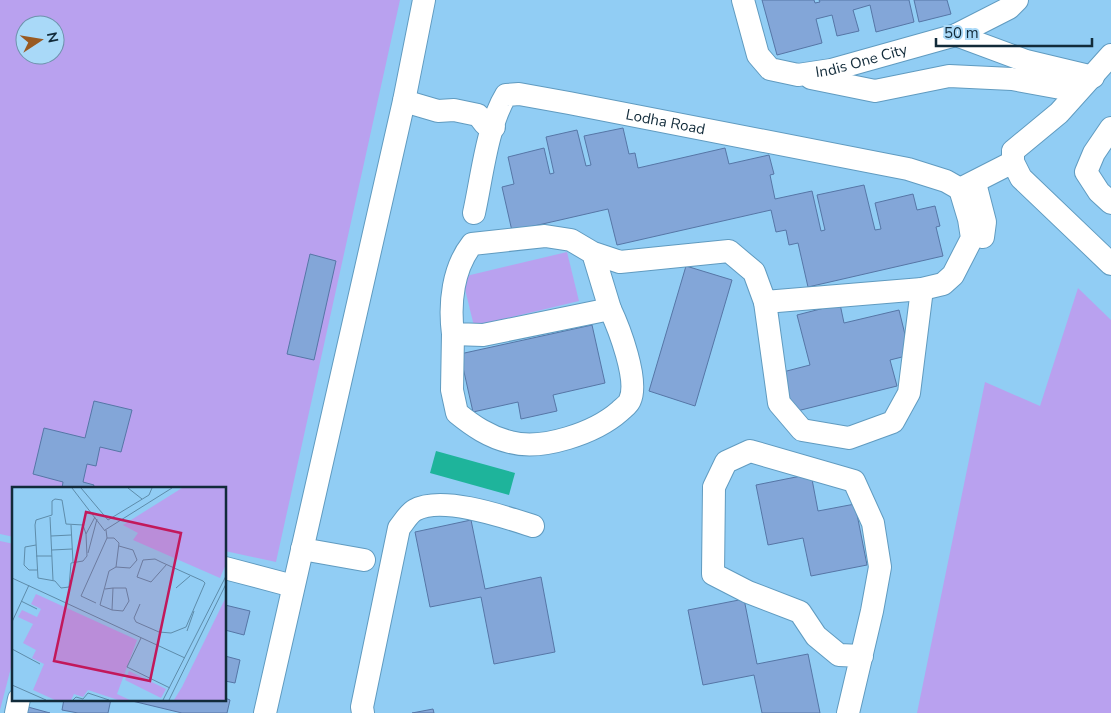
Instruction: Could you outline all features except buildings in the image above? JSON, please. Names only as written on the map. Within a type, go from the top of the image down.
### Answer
[{"type":"street","points":[[265,713],[404,101],[424,0]]},
{"type":"street","name":"Indis One City","points":[[743,0],[758,55],[770,69],[798,76],[832,70],[956,35],[1009,8],[1018,0]]},
{"type":"street","points":[[956,35],[1085,84]]},
{"type":"street","points":[[949,76],[994,51]]},
{"type":"street","points":[[966,183],[1014,161],[1111,54]]},
{"type":"street","points":[[798,76],[875,91],[949,76],[1085,84]]},
{"type":"street","name":"Lodha Road","points":[[474,213],[489,125],[506,95],[519,94],[908,169],[966,183]]},
{"type":"street","points":[[404,101],[438,111],[454,110],[478,115],[489,125]]},
{"type":"street","points":[[1111,128],[1094,153],[1086,172],[1099,192],[1111,203]]},
{"type":"street","points":[[966,183],[1014,161]]},
{"type":"street","points":[[1014,161],[1021,178],[1111,264]]},
{"type":"street","points":[[966,183],[985,222],[983,237]]},
{"type":"street","points":[[765,302],[922,289],[943,284],[953,274],[972,238],[966,183]]},
{"type":"street","points":[[593,253],[610,309],[629,360],[632,389],[630,401],[615,415],[590,431],[545,443],[511,443],[480,432],[457,413],[452,390],[453,334],[451,321],[455,278],[464,254],[472,244],[545,236],[571,240],[593,253],[620,262],[729,251],[754,272],[765,302],[779,403],[802,430],[849,438],[893,422],[909,393],[922,289]]},
{"type":"street","points":[[453,334],[483,335],[610,309]]},
{"type":"street","points":[[848,713],[862,656],[880,567],[873,523],[854,482],[750,451],[726,462],[714,486],[713,574],[748,592],[800,612],[816,636],[839,654],[862,656]]},
{"type":"street","points":[[362,713],[399,528],[413,510],[427,506],[475,508],[533,526]]},
{"type":"street","points":[[302,549],[364,560]]},
{"type":"street","points":[[226,568],[294,586]]},
{"type":"street","points":[[16,713],[19,700]]},
{"type":"shaded area","points":[[0,0],[400,0],[276,562],[226,551],[226,487],[12,487],[12,537],[0,534]]},
{"type":"shaded area","points":[[567,252],[579,301],[474,326],[462,277]]},
{"type":"shaded area","points":[[1078,288],[1111,320],[1111,713],[917,713],[985,382],[1040,406]]},
{"type":"shaded area","points":[[436,451],[515,473],[509,495],[430,473]]},
{"type":"shaded area","points":[[0,541],[12,544],[12,664],[0,710]]}]
